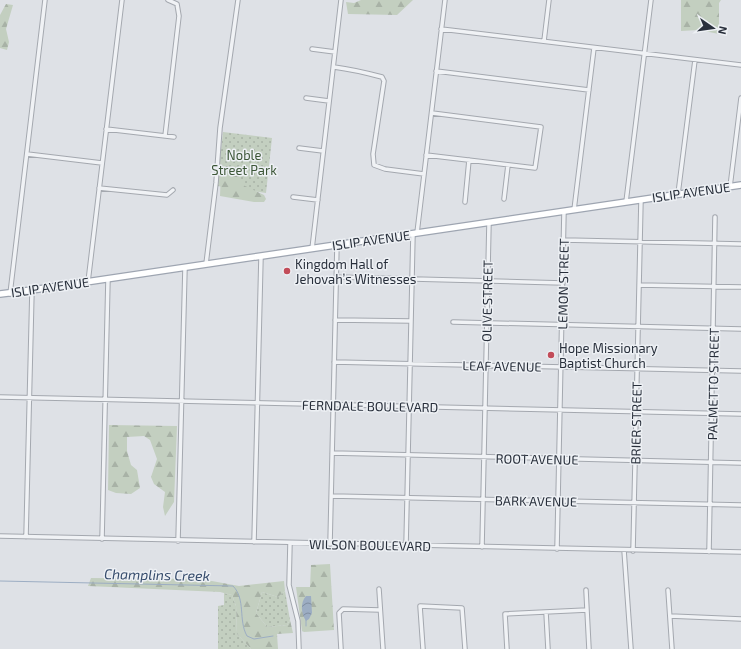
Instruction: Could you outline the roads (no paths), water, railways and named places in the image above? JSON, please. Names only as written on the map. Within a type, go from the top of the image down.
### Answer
[{"type":"main road","name":"ISLIP AVENUE","points":[[0,294],[10,294],[741,185]]},
{"type":"street","points":[[10,294],[45,0]]},
{"type":"street","points":[[88,282],[122,0]]},
{"type":"street","points":[[165,136],[180,16],[177,4],[168,0]]},
{"type":"street","points":[[206,264],[216,183],[220,128],[238,0]]},
{"type":"street","points":[[312,249],[342,0]]},
{"type":"street","points":[[406,546],[412,279],[415,234],[432,113],[445,0]]},
{"type":"street","points":[[544,42],[549,0]]},
{"type":"street","points":[[626,202],[651,0]]},
{"type":"street","points":[[441,29],[741,66]]},
{"type":"street","points":[[574,210],[594,48]]},
{"type":"street","points":[[312,49],[335,52]]},
{"type":"street","points":[[678,194],[695,60]]},
{"type":"street","points":[[334,67],[353,69],[361,73],[382,77],[384,81],[373,154],[374,165],[386,169],[424,174]]},
{"type":"street","points":[[436,71],[588,90]]},
{"type":"street","points":[[306,98],[329,101]]},
{"type":"street","points":[[730,187],[741,98]]},
{"type":"street","points":[[426,154],[536,168],[541,127],[432,113]]},
{"type":"street","points":[[106,129],[174,137]]},
{"type":"street","points":[[299,148],[323,151]]},
{"type":"street","points":[[27,154],[102,163]]},
{"type":"street","points":[[465,202],[468,160]]},
{"type":"street","points":[[504,199],[508,165]]},
{"type":"street","points":[[99,188],[168,196],[173,190]]},
{"type":"street","points":[[293,198],[318,200]]},
{"type":"street","name":"BRIER STREET","points":[[633,550],[641,200]]},
{"type":"street","name":"LEMON STREET","points":[[557,549],[564,212]]},
{"type":"street","name":"PALMETTO STREET","points":[[709,552],[716,244],[715,217]]},
{"type":"street","name":"OLIVE STREET","points":[[482,548],[489,223]]},
{"type":"street","points":[[564,240],[741,244]]},
{"type":"street","points":[[330,544],[337,245]]},
{"type":"street","points":[[254,542],[261,257]]},
{"type":"street","points":[[178,541],[185,268]]},
{"type":"street","points":[[336,277],[563,283]]},
{"type":"street","points":[[102,539],[108,279]]},
{"type":"street","points":[[639,285],[741,287]]},
{"type":"street","points":[[26,537],[32,290]]},
{"type":"street","points":[[335,320],[411,321]]},
{"type":"street","points":[[453,322],[741,329]]},
{"type":"street","name":"LEAF AVENUE","points":[[334,362],[741,371]]},
{"type":"street","name":"FERNDALE BOULEVARD","points":[[0,397],[741,414]]},
{"type":"street","name":"ROOT AVENUE","points":[[332,453],[741,463]]},
{"type":"street","name":"BARK AVENUE","points":[[332,496],[741,505]]},
{"type":"street","name":"WILSON BOULEVARD","points":[[0,536],[482,548],[741,552]]},
{"type":"street","points":[[290,543],[289,586],[298,620],[299,649]]},
{"type":"street","points":[[624,550],[631,649]]},
{"type":"street","points":[[379,590],[383,649]]},
{"type":"street","points":[[586,590],[589,649]]},
{"type":"street","points":[[668,590],[672,649]]},
{"type":"street","points":[[423,649],[420,606],[462,608],[465,649]]},
{"type":"street","points":[[341,649],[339,613],[343,609],[380,610]]},
{"type":"street","points":[[507,649],[505,614],[587,610]]},
{"type":"street","points":[[546,612],[548,649]]},
{"type":"street","points":[[670,616],[741,619]]},
{"type":"water","points":[[306,596],[311,596],[312,613],[306,621],[302,608]]},
{"type":"waterway","name":"Champlins Creek","points":[[0,581],[233,586],[237,591],[241,603],[244,630],[247,636],[254,639],[273,636]]},
{"type":"waterway","points":[[306,619],[306,626]]},
{"type":"place","name":"Kingdom Hall of Jehovah’s Witnesses","points":[[287,271]]},
{"type":"place","name":"Hope Missionary Baptist Church","points":[[551,355]]},
{"type":"park label","name":"Noble Street Park","points":[[244,162]]}]
